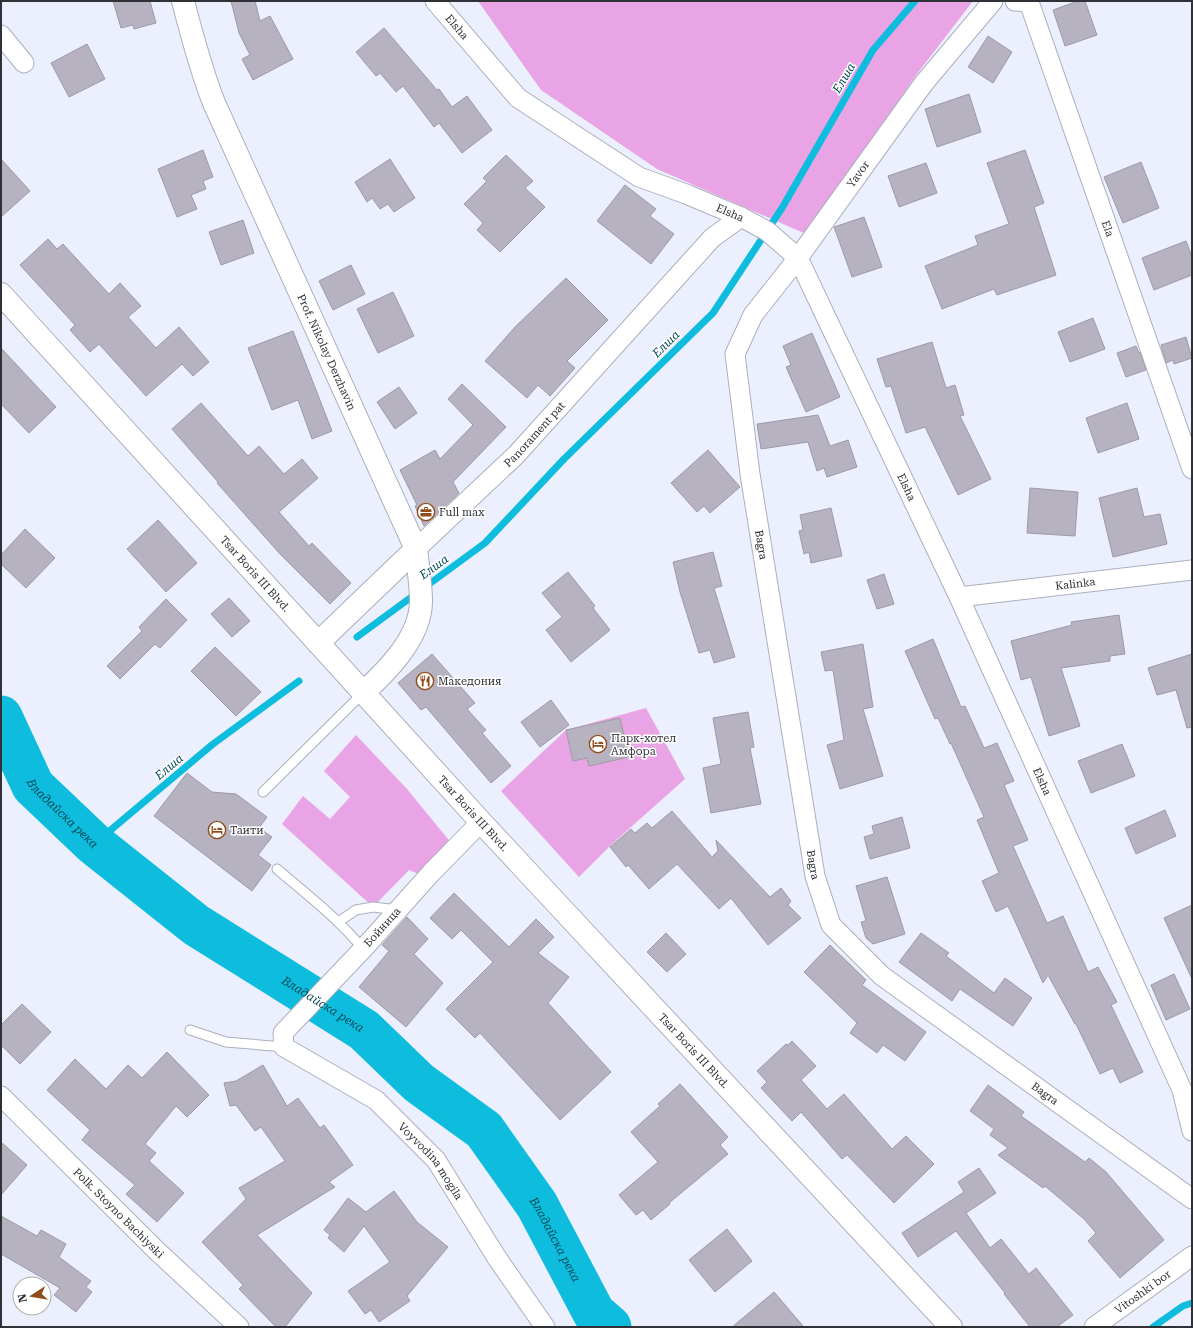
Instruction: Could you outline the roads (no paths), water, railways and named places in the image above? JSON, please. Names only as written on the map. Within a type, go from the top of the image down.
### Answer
[{"type":"main road","name":"Prof. Nikolay Derzhavin","points":[[184,1],[203,74],[214,103],[416,549],[421,602],[418,619],[403,652],[363,693]]},
{"type":"main road","name":"Tsar Boris III Blvd.","points":[[1,294],[481,822],[951,1327]]},
{"type":"main road","name":"Panorament pat","points":[[318,643],[416,549]]},
{"type":"street","name":"Elsha","points":[[435,1],[518,98],[639,177],[686,194],[741,217],[767,231],[798,258],[959,597],[1182,1090],[1192,1132]]},
{"type":"street","name":"Yavor","points":[[735,354],[753,315],[798,258],[924,83],[993,1]]},
{"type":"street","name":"Ela","points":[[1015,1],[1030,2],[1192,469]]},
{"type":"street","points":[[1,35],[24,63]]},
{"type":"street","name":"Panorament pat","points":[[416,549],[516,455],[712,238],[741,217]]},
{"type":"street","name":"Bagra","points":[[735,354],[750,474],[815,876],[831,924],[882,976],[1192,1199]]},
{"type":"street","name":"Kalinka","points":[[959,597],[1192,570]]},
{"type":"street","name":"Бойница","points":[[283,1040],[343,970],[431,873],[481,822]]},
{"type":"street","name":"Voyvodina mogila","points":[[283,1040],[376,1100],[436,1160],[497,1258],[545,1327]]},
{"type":"street","name":"Polk. Stoyno Bachiyski","points":[[1,1096],[158,1252],[239,1327]]},
{"type":"street","name":"Vitoshki bor","points":[[1094,1327],[1192,1256]]},
{"type":"lane","points":[[263,792],[363,693]]},
{"type":"lane","points":[[277,869],[338,922],[354,937],[363,949]]},
{"type":"lane","points":[[338,922],[356,910],[373,907],[398,910]]},
{"type":"lane","points":[[190,1030],[226,1042],[283,1040]]},
{"type":"waterway","name":"Елша","points":[[357,637],[485,543],[564,459],[713,313],[782,208],[873,50],[915,1]]},
{"type":"waterway","name":"Елша","points":[[94,844],[213,744],[299,681]]},
{"type":"waterway","name":"Владайска река","points":[[1,717],[33,786],[94,844],[196,925],[364,1030],[419,1083],[484,1130],[537,1205],[594,1313],[610,1327]]},
{"type":"waterway","points":[[1153,1327],[1183,1306],[1192,1303]]},
{"type":"place","name":"Full max","points":[[426,512]]},
{"type":"place","name":"Македония","points":[[425,681]]},
{"type":"place","name":"Парк-хотел Амфора","points":[[598,744]]},
{"type":"place","name":"Таити","points":[[217,830]]}]
